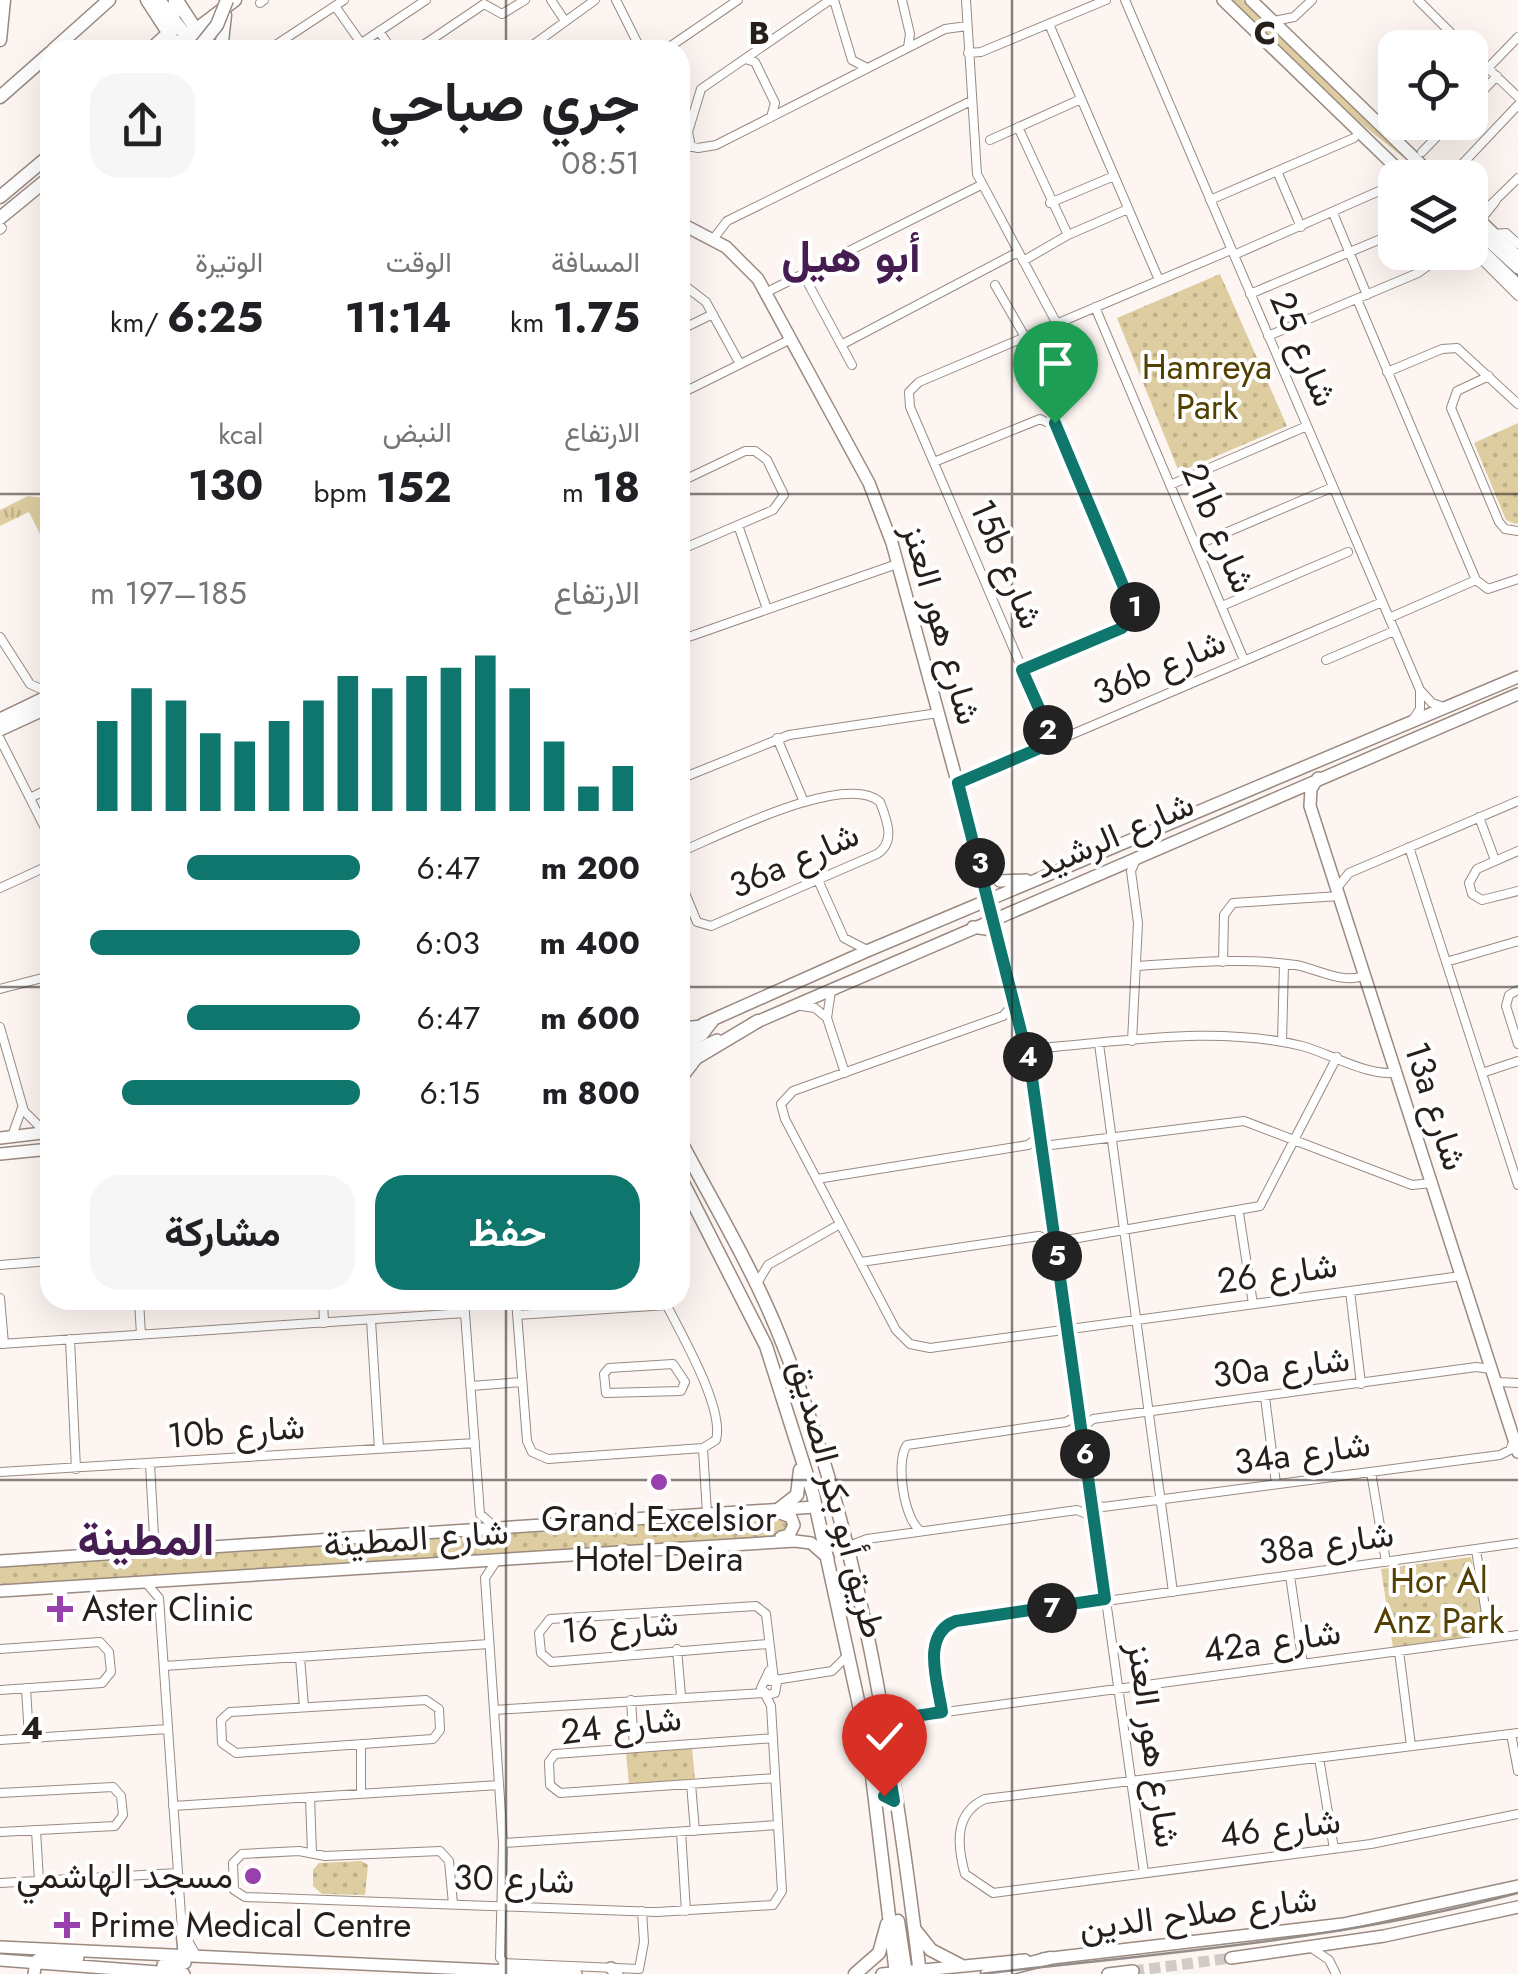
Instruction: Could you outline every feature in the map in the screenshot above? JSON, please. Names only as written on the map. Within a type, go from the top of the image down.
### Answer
[{"type":"main road","points":[[0,40],[4,0]]},
{"type":"main road","points":[[176,0],[179,35]]},
{"type":"main road","points":[[176,0],[179,35]]},
{"type":"main road","points":[[1223,0],[1385,160]]},
{"type":"main road","points":[[1251,0],[1416,160]]},
{"type":"main road","points":[[179,35],[231,1]]},
{"type":"main road","points":[[204,40],[231,1]]},
{"type":"main road","points":[[221,40],[231,1]]},
{"type":"main road","points":[[155,2],[179,35]]},
{"type":"main road","points":[[63,40],[103,3]]},
{"type":"main road","points":[[0,97],[40,61]]},
{"type":"main road","points":[[0,196],[40,163]]},
{"type":"main road","points":[[1,225],[40,187]]},
{"type":"main road","name":"شارع هور العنز","points":[[690,227],[714,238],[749,268],[766,292],[870,483],[897,564],[992,904]]},
{"type":"main road","points":[[1488,233],[1518,257]]},
{"type":"main road","points":[[1488,242],[1518,268]]},
{"type":"main road","points":[[1488,247],[1518,284]]},
{"type":"main road","name":"شارع الرشيد","points":[[690,1052],[946,937],[992,904],[1039,879],[1518,677]]},
{"type":"main road","points":[[0,719],[40,699]]},
{"type":"main road","name":"شارع الرشيد","points":[[697,1027],[964,910],[1109,868],[1515,699]]},
{"type":"main road","points":[[0,730],[40,712]]},
{"type":"main road","name":"13a شارع","points":[[1318,778],[1309,800],[1516,1446]]},
{"type":"main road","points":[[863,972],[992,904],[1073,871],[1100,852]]},
{"type":"main road","points":[[981,866],[1000,881],[1039,879]]},
{"type":"main road","points":[[964,910],[979,893],[981,866]]},
{"type":"main road","points":[[946,937],[983,926],[996,933],[1002,944]]},
{"type":"main road","points":[[690,1041],[702,1034],[712,1021]]},
{"type":"main road","points":[[690,1066],[696,1058],[758,1021]]},
{"type":"main road","points":[[690,1029],[697,1027]]},
{"type":"main road","points":[[5,1138],[40,1134]]},
{"type":"main road","points":[[0,1154],[40,1150]]},
{"type":"main road","name":"طريق أبو بكر الصديق","points":[[690,1158],[756,1284],[808,1411],[845,1542],[883,1734],[913,1927],[904,1973]]},
{"type":"main road","name":"طريق أبو بكر الصديق","points":[[690,1198],[758,1329],[816,1507],[869,1750],[889,1907],[904,1973]]},
{"type":"main road","points":[[779,1509],[792,1501],[800,1488],[799,1448]]},
{"type":"main road","points":[[816,1507],[826,1512],[845,1542]]},
{"type":"main road","name":"شارع المطينة","points":[[0,1561],[816,1507]]},
{"type":"main road","points":[[712,1545],[785,1537],[794,1528],[788,1514],[750,1511]]},
{"type":"main road","name":"شارع المطينة","points":[[0,1592],[803,1541],[818,1547],[828,1558]]},
{"type":"main road","points":[[869,1750],[879,1766],[884,1796],[894,1801]]},
{"type":"main road","points":[[886,1875],[904,1973]]},
{"type":"main road","name":"شارع صلاح الدين","points":[[904,1973],[1304,1930],[1518,1886]]},
{"type":"main road","points":[[1230,1958],[1347,1942],[1518,1906]]},
{"type":"main road","points":[[855,1974],[879,1952],[889,1907]]},
{"type":"main road","points":[[913,1927],[932,1950],[960,1966]]},
{"type":"main road","points":[[182,1930],[193,1959]]},
{"type":"main road","points":[[0,1947],[193,1959],[502,1966],[576,1974]]},
{"type":"main road","points":[[39,1970],[42,1956],[96,1958],[121,1954]]},
{"type":"main road","points":[[987,1974],[1050,1958]]},
{"type":"main road","points":[[100,1968],[116,1964],[180,1966],[193,1959]]},
{"type":"main road","points":[[0,1960],[20,1962],[39,1970],[100,1968],[184,1974]]},
{"type":"main road","name":"شارع صلاح الدين","points":[[1108,1974],[1133,1971]]},
{"type":"street","points":[[283,40],[344,0]]},
{"type":"street","points":[[365,40],[426,0]]},
{"type":"street","points":[[431,40],[484,4],[502,14],[526,0]]},
{"type":"street","points":[[551,0],[565,20]]},
{"type":"street","points":[[539,40],[595,0]]},
{"type":"street","points":[[616,0],[637,40]]},
{"type":"street","points":[[680,40],[738,0]]},
{"type":"street","points":[[690,124],[697,94],[832,0],[852,60],[867,68]]},
{"type":"street","points":[[902,0],[910,34],[908,48]]},
{"type":"street","points":[[966,0],[973,150],[981,186],[1057,324]]},
{"type":"street","points":[[968,53],[1106,0]]},
{"type":"street","name":"شارع 25","points":[[1125,0],[1420,690]]},
{"type":"street","points":[[1272,21],[1300,12],[1312,0]]},
{"type":"street","points":[[1422,2],[1449,30]]},
{"type":"street","points":[[335,6],[358,40]]},
{"type":"street","points":[[1292,40],[1300,12]]},
{"type":"street","points":[[1049,24],[1159,280]]},
{"type":"street","points":[[690,140],[692,148],[710,147],[950,27],[967,26]]},
{"type":"street","points":[[379,31],[385,40]]},
{"type":"street","points":[[1518,37],[1488,68],[1518,96]]},
{"type":"street","points":[[744,59],[755,62],[774,98],[771,116]]},
{"type":"street","points":[[1488,85],[1497,76]]},
{"type":"street","points":[[990,140],[1081,99]]},
{"type":"street","points":[[714,238],[727,222],[971,101]]},
{"type":"street","points":[[1466,160],[1518,105]]},
{"type":"street","points":[[1018,127],[1068,236]]},
{"type":"street","points":[[1210,200],[1354,138]]},
{"type":"street","points":[[1422,152],[1434,140]]},
{"type":"street","points":[[1277,171],[1300,227]]},
{"type":"street","points":[[1050,203],[1114,176]]},
{"type":"street","points":[[1488,211],[1518,178]]},
{"type":"street","points":[[766,292],[981,186]]},
{"type":"street","points":[[994,285],[1025,337],[1159,280],[1300,227],[1378,187]]},
{"type":"street","points":[[1023,262],[1128,209]]},
{"type":"street","points":[[1332,213],[1366,295]]},
{"type":"street","points":[[1494,234],[1506,234],[1518,244]]},
{"type":"street","points":[[1250,294],[1378,239]]},
{"type":"street","points":[[841,344],[1018,252]]},
{"type":"street","points":[[1488,265],[1518,296]]},
{"type":"street","points":[[1268,336],[1424,270]]},
{"type":"street","points":[[803,274],[852,365]]},
{"type":"street","points":[[690,288],[713,314],[740,364]]},
{"type":"street","points":[[1356,299],[1476,580],[1494,589],[1518,579]]},
{"type":"street","name":"21b شارع","points":[[1095,307],[1244,660]]},
{"type":"street","points":[[690,325],[713,314]]},
{"type":"street","name":"15b شارع","points":[[1025,337],[914,384],[909,392],[910,407],[1054,742]]},
{"type":"street","points":[[690,389],[792,339]]},
{"type":"street","points":[[1387,372],[1452,347],[1465,353],[1518,404]]},
{"type":"street","points":[[1489,376],[1457,391],[1451,408],[1499,522],[1509,531],[1518,531]]},
{"type":"street","points":[[934,462],[1040,419],[1051,420],[1058,428],[1135,614],[1122,628],[1022,670]]},
{"type":"street","points":[[1170,484],[1307,426]]},
{"type":"street","points":[[690,477],[744,451],[760,453],[781,486],[783,500],[773,510],[690,546]]},
{"type":"street","points":[[1197,546],[1333,487]]},
{"type":"street","points":[[738,525],[767,609]]},
{"type":"street","points":[[1222,606],[1348,552]]},
{"type":"street","points":[[690,636],[897,564]]},
{"type":"street","points":[[1389,618],[1476,580]]},
{"type":"street","name":"36b شارع","points":[[958,783],[1382,602]]},
{"type":"street","points":[[1326,660],[1394,631]]},
{"type":"street","points":[[0,637],[28,682],[40,689]]},
{"type":"street","points":[[22,708],[28,682]]},
{"type":"street","points":[[1420,690],[1432,703],[1446,707]]},
{"type":"street","points":[[1412,721],[1420,708],[1420,690]]},
{"type":"street","points":[[690,775],[777,738],[938,713]]},
{"type":"street","points":[[777,738],[804,802]]},
{"type":"street","points":[[0,739],[40,818]]},
{"type":"street","points":[[30,798],[40,793]]},
{"type":"street","name":"36a شارع","points":[[690,848],[804,802],[870,795],[882,808],[889,842],[882,852],[703,926],[690,905]]},
{"type":"street","points":[[1331,869],[1349,873],[1518,801]]},
{"type":"street","points":[[1479,817],[1495,860]]},
{"type":"street","points":[[1408,847],[1518,1185]]},
{"type":"street","points":[[1518,851],[1472,872],[1468,883],[1472,894],[1488,900],[1518,891]]},
{"type":"street","points":[[1132,1041],[1138,923],[1131,878],[1140,854]]},
{"type":"street","points":[[1109,868],[1131,878]]},
{"type":"street","points":[[0,888],[40,870]]},
{"type":"street","points":[[1223,962],[1224,915],[1233,902],[1324,898],[1339,892],[1349,873]]},
{"type":"street","points":[[818,880],[844,938],[839,963]]},
{"type":"street","name":"شارع هور العنز","points":[[992,904],[1021,1022],[1041,1134],[1144,1873]]},
{"type":"street","points":[[844,938],[867,950]]},
{"type":"street","points":[[1446,964],[1518,941]]},
{"type":"street","points":[[1136,966],[1284,964],[1354,980],[1365,973]]},
{"type":"street","points":[[1282,1042],[1284,964]]},
{"type":"street","points":[[0,988],[40,978]]},
{"type":"street","points":[[836,984],[828,999],[827,1018],[845,1072]]},
{"type":"street","points":[[1518,990],[1509,995],[1506,1006],[1518,1044]]},
{"type":"street","points":[[1016,1002],[1004,1016],[793,1090],[781,1104],[861,1262],[1039,1236],[1054,1240],[1078,1237],[1239,1213],[1264,1203],[1337,1056]]},
{"type":"street","points":[[788,1007],[815,1008],[827,1018]]},
{"type":"street","points":[[1004,1016],[1021,1022]]},
{"type":"street","points":[[0,1027],[28,1118],[40,1127]]},
{"type":"street","points":[[1027,1052],[1210,1035],[1282,1042],[1372,1069],[1396,1070]]},
{"type":"street","points":[[1100,1044],[1173,1592]]},
{"type":"street","points":[[1482,1074],[1518,1061]]},
{"type":"street","points":[[5,1138],[21,1118],[22,1103]]},
{"type":"street","points":[[816,1179],[1028,1145],[1043,1149],[1236,1121],[1416,1187],[1432,1182]]},
{"type":"street","points":[[1028,1145],[1041,1134]]},
{"type":"street","points":[[690,1205],[695,1206]]},
{"type":"street","points":[[1239,1213],[1253,1304]]},
{"type":"street","points":[[756,1284],[768,1265],[840,1224]]},
{"type":"street","points":[[1039,1236],[1053,1226]]},
{"type":"street","points":[[0,1265],[40,1261]]},
{"type":"street","name":"شارع 26","points":[[861,1262],[900,1336],[910,1344],[930,1348],[1462,1276]]},
{"type":"street","points":[[746,1264],[768,1265]]},
{"type":"street","points":[[1350,1291],[1361,1384]]},
{"type":"street","points":[[0,1298],[2,1344],[466,1313]]},
{"type":"street","points":[[140,1310],[142,1334]]},
{"type":"street","points":[[324,1310],[324,1323]]},
{"type":"street","points":[[466,1310],[480,1514],[498,1528]]},
{"type":"street","points":[[517,1310],[526,1436],[532,1452],[548,1459],[703,1448],[716,1440],[717,1425],[701,1377],[669,1310]]},
{"type":"street","points":[[517,1316],[580,1310]]},
{"type":"street","points":[[370,1320],[378,1450]]},
{"type":"street","points":[[70,1340],[76,1469]]},
{"type":"street","points":[[674,1364],[684,1380],[681,1391],[610,1395],[605,1391],[604,1374],[612,1367],[674,1364]]},
{"type":"street","name":"30a شارع","points":[[1081,1429],[1093,1419],[1476,1367],[1514,1384]]},
{"type":"street","points":[[684,1380],[701,1377]]},
{"type":"street","points":[[471,1386],[522,1382]]},
{"type":"street","points":[[1501,1398],[1514,1384]]},
{"type":"street","points":[[1266,1397],[1276,1484]]},
{"type":"street","points":[[921,1531],[910,1518],[901,1456],[907,1444],[1066,1422],[1079,1415]]},
{"type":"street","name":"10b شارع","points":[[0,1472],[475,1443]]},
{"type":"street","name":"34a شارع","points":[[1091,1502],[1103,1507],[1160,1500],[1500,1455],[1516,1446]]},
{"type":"street","points":[[703,1448],[707,1514]]},
{"type":"street","points":[[150,1464],[154,1536],[162,1546],[175,1550]]},
{"type":"street","points":[[1371,1472],[1386,1562]]},
{"type":"street","points":[[848,1557],[860,1540],[1077,1510],[1093,1517]]},
{"type":"street","points":[[464,1530],[480,1514]]},
{"type":"street","points":[[139,1552],[154,1536]]},
{"type":"street","name":"38a شارع","points":[[942,1712],[934,1645],[945,1625],[1518,1544]]},
{"type":"street","points":[[1476,1550],[1490,1639]]},
{"type":"street","points":[[500,1561],[485,1578],[502,1843],[502,1966],[636,1969],[642,1965],[642,1912]]},
{"type":"street","points":[[466,1563],[485,1578]]},
{"type":"street","points":[[1290,1576],[1303,1664]]},
{"type":"street","points":[[159,1598],[174,1581]]},
{"type":"street","points":[[142,1583],[153,1588],[159,1598],[182,1930],[174,1948],[163,1956]]},
{"type":"street","name":"شارع 16","points":[[752,1606],[766,1614],[768,1644],[551,1662],[541,1653],[539,1633],[550,1619],[752,1606]]},
{"type":"street","name":"42a شارع","points":[[901,1718],[1518,1635]]},
{"type":"street","points":[[0,1649],[95,1642],[108,1648],[111,1672],[106,1682],[0,1690]]},
{"type":"street","points":[[164,1666],[490,1644]]},
{"type":"street","points":[[502,1843],[778,1825],[768,1644]]},
{"type":"street","points":[[677,1649],[681,1696]]},
{"type":"street","points":[[1399,1651],[1411,1746]]},
{"type":"street","points":[[494,1710],[750,1691],[832,1671],[843,1664],[849,1652]]},
{"type":"street","points":[[300,1657],[304,1707]]},
{"type":"street","points":[[832,1671],[846,1673],[856,1682]]},
{"type":"street","points":[[26,1688],[29,1738]]},
{"type":"street","points":[[426,1700],[439,1710],[440,1730],[432,1739],[361,1744],[236,1752],[222,1743],[221,1720],[230,1712],[426,1700]]},
{"type":"street","points":[[631,1700],[634,1748]]},
{"type":"street","points":[[878,1706],[901,1718],[883,1734]]},
{"type":"street","points":[[0,1740],[168,1728]]},
{"type":"street","points":[[1131,1780],[1511,1734],[1517,1766]]},
{"type":"street","name":"شارع 24","points":[[773,1738],[555,1754],[549,1762],[550,1785],[560,1793],[775,1778]]},
{"type":"street","points":[[361,1744],[361,1794]]},
{"type":"street","points":[[1319,1758],[1334,1849]]},
{"type":"street","name":"شارع 46","points":[[1131,1780],[994,1797],[971,1807],[960,1828],[964,1869],[988,1893],[1334,1849],[1518,1814]]},
{"type":"street","points":[[174,1806],[498,1784]]},
{"type":"street","points":[[691,1784],[695,1831]]},
{"type":"street","points":[[0,1793],[108,1787],[121,1796],[123,1815],[115,1826],[0,1832]]},
{"type":"street","points":[[310,1797],[312,1853],[440,1851],[449,1860],[452,1904]]},
{"type":"street","name":"شارع 30","points":[[312,1853],[237,1856],[234,1886],[245,1897],[642,1912],[779,1902],[778,1825]]},
{"type":"street","points":[[36,1830],[39,1881]]},
{"type":"street","points":[[680,1832],[686,1911]]},
{"type":"street","points":[[0,1883],[178,1873]]},
{"type":"street","points":[[1334,1970],[1335,1954],[1347,1942]]},
{"type":"street","points":[[1305,1948],[1318,1951],[1334,1970]]},
{"type":"green space","points":[[1232,0],[1243,0],[1378,129],[1378,137]]},
{"type":"green space","points":[[1382,140],[1389,140],[1410,160]]},
{"type":"green space","name":"Hamreya Park","points":[[1220,274],[1287,426],[1179,472],[1117,318]]},
{"type":"green space","points":[[1518,423],[1515,524],[1506,520],[1474,443]]},
{"type":"green space","points":[[28,496],[40,498],[40,534],[29,512],[0,526],[0,510]]},
{"type":"green space","points":[[792,1510],[797,1536],[0,1590],[0,1563]]},
{"type":"green space","name":"Hor Al Anz Park","points":[[1471,1557],[1487,1634],[1393,1648],[1381,1569]]},
{"type":"green space","points":[[692,1746],[695,1780],[629,1785],[626,1752]]},
{"type":"green space","points":[[361,1861],[368,1865],[365,1895],[322,1894],[313,1886],[313,1870],[319,1863]]},
{"type":"tunnel","points":[[1133,1971],[1231,1958]]},
{"type":"railway","points":[[981,1974],[1319,1934],[1518,1893]]},
{"type":"place","name":"Grand Excelsior Hotel Deira","points":[[659,1482]]},
{"type":"place","name":"Aster Clinic","points":[[60,1609]]},
{"type":"place","name":"مسجد الهاشمي","points":[[253,1876]]},
{"type":"place","name":"Prime Medical Centre","points":[[67,1925]]},
{"type":"district","name":"أبو هيل","points":[[851,256]]},
{"type":"district","name":"المطينة","points":[[146,1539]]},
{"type":"route","points":[[884,1796],[894,1801],[883,1734],[901,1718],[942,1712],[934,1645],[941,1629],[950,1622],[1105,1599],[1037,1104],[1002,944],[958,783],[1054,742],[1022,670],[1122,628],[1135,614],[1055,423]]}]
